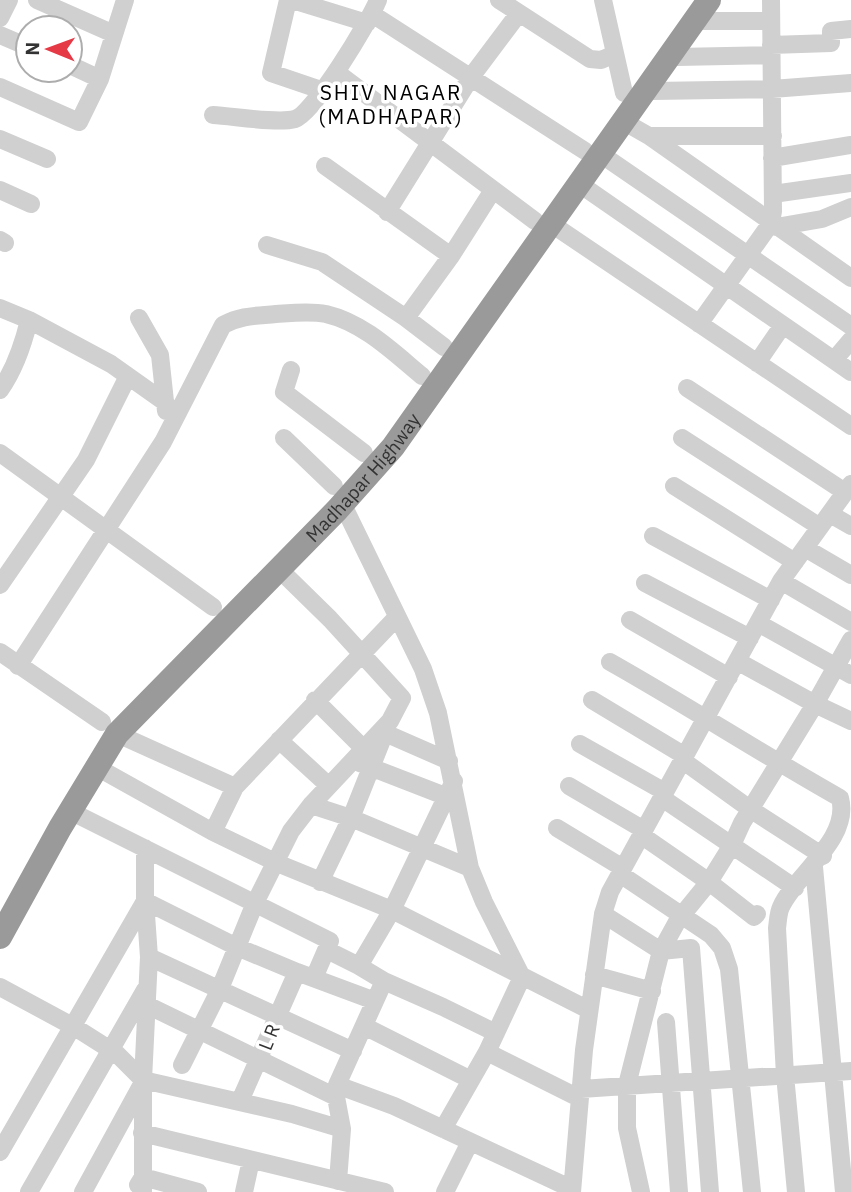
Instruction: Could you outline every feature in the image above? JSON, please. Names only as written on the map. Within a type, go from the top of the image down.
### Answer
[{"type":"highway","name":"Madhapar Highway","points":[[0,909],[48,820],[107,725],[385,439],[703,7]]},
{"type":"highway","name":"Madhapar Highway","points":[[0,937],[60,828],[117,734],[337,510],[393,447],[703,7]]},
{"type":"street","points":[[0,18],[9,0]]},
{"type":"street","points":[[37,0],[114,34]]},
{"type":"street","points":[[0,87],[79,122],[100,79],[125,0]]},
{"type":"street","points":[[321,90],[271,73],[290,0],[373,12],[585,151]]},
{"type":"street","points":[[499,0],[590,59],[601,60],[615,54]]},
{"type":"street","points":[[603,0],[624,93]]},
{"type":"street","points":[[771,0],[774,225]]},
{"type":"street","points":[[703,7],[771,21]]},
{"type":"street","points":[[214,115],[296,119],[306,111],[335,72],[373,12]]},
{"type":"street","points":[[387,212],[471,78],[519,13]]},
{"type":"street","points":[[677,57],[831,43],[831,31],[851,29]]},
{"type":"street","points":[[84,72],[100,79]]},
{"type":"street","points":[[335,72],[535,221]]},
{"type":"street","points":[[653,91],[772,89],[851,83]]},
{"type":"street","points":[[628,124],[851,278]]},
{"type":"street","points":[[649,136],[773,136]]},
{"type":"street","points":[[0,139],[47,159]]},
{"type":"street","points":[[772,158],[851,145]]},
{"type":"street","points":[[605,157],[851,326]]},
{"type":"street","points":[[325,166],[452,256]]},
{"type":"street","points":[[773,194],[851,183]]},
{"type":"street","points":[[584,187],[851,372]]},
{"type":"street","points":[[0,190],[31,204]]},
{"type":"street","points":[[406,318],[452,256],[493,190]]},
{"type":"street","points":[[699,324],[748,254],[774,225],[822,219],[851,207]]},
{"type":"street","points":[[556,227],[851,426]]},
{"type":"street","points":[[267,245],[322,262],[444,346]]},
{"type":"street","points":[[0,307],[111,364],[166,403]]},
{"type":"street","points":[[18,666],[163,442],[223,325],[238,317],[324,314],[352,323],[422,376]]},
{"type":"street","points":[[139,318],[160,355],[166,403],[163,442]]},
{"type":"street","points":[[0,390],[22,348],[29,320]]},
{"type":"street","points":[[757,363],[783,325]]},
{"type":"street","points":[[834,360],[851,340]]},
{"type":"street","points":[[291,370],[284,392],[364,453]]},
{"type":"street","points":[[0,585],[86,460],[128,376]]},
{"type":"street","points":[[147,1005],[260,1060],[337,1091],[394,1106],[572,1191],[589,1010],[603,914],[610,892],[781,581],[848,488],[687,388]]},
{"type":"street","points":[[284,438],[334,486]]},
{"type":"street","points":[[682,438],[825,520],[851,527]]},
{"type":"street","points":[[0,453],[213,607]]},
{"type":"street","points":[[674,486],[800,555],[851,575]]},
{"type":"street","points":[[345,509],[423,669],[438,713],[449,761],[449,789],[470,868],[522,977]]},
{"type":"street","points":[[653,536],[771,600]]},
{"type":"street","points":[[183,1065],[219,991],[255,903],[291,831],[329,786],[362,759],[388,727],[402,698],[282,572]]},
{"type":"street","points":[[781,581],[851,622]]},
{"type":"street","points":[[645,583],[843,671]]},
{"type":"street","points":[[213,832],[235,787],[315,700],[397,617]]},
{"type":"street","points":[[630,620],[733,669],[851,720]]},
{"type":"street","points":[[641,1192],[627,1128],[627,1085],[662,951],[681,916],[709,882],[732,845],[750,809],[815,704],[843,671],[851,640]]},
{"type":"street","points":[[0,652],[102,722]]},
{"type":"street","points":[[610,662],[840,798],[845,808],[844,820],[819,862],[781,907],[777,928],[785,1075],[796,1192]]},
{"type":"street","points":[[315,700],[362,759],[449,789]]},
{"type":"street","points":[[592,700],[684,758],[819,862],[843,1071],[846,1185]]},
{"type":"street","points":[[388,727],[449,761]]},
{"type":"street","points":[[122,736],[235,787]]},
{"type":"street","points":[[279,740],[329,786]]},
{"type":"street","points":[[580,744],[663,795],[795,888]]},
{"type":"street","points":[[320,882],[351,818],[362,759]]},
{"type":"street","points":[[100,769],[213,832],[276,863],[391,910],[589,1010]]},
{"type":"street","points":[[569,786],[642,833],[754,917],[757,914]]},
{"type":"street","points":[[359,966],[391,910],[449,789]]},
{"type":"street","points":[[311,805],[351,818],[470,868]]},
{"type":"street","points":[[74,813],[330,941],[327,950],[384,981],[496,1033]]},
{"type":"street","points":[[557,828],[711,935],[722,948],[729,969],[752,1192]]},
{"type":"street","points":[[145,848],[149,957],[140,1187],[198,1192]]},
{"type":"street","points":[[145,901],[237,947],[375,1001]]},
{"type":"street","points":[[0,1152],[145,901]]},
{"type":"street","points":[[603,914],[662,951],[691,948],[710,1192]]},
{"type":"street","name":"L R","points":[[240,1101],[277,1016],[327,950]]},
{"type":"street","points":[[149,957],[352,1051]]},
{"type":"street","points":[[594,975],[652,991]]},
{"type":"street","points":[[443,1129],[487,1052],[522,977]]},
{"type":"street","points":[[328,1184],[342,1129],[337,1091],[384,981]]},
{"type":"street","points":[[29,1192],[148,984]]},
{"type":"street","points":[[0,987],[112,1051],[143,1080],[240,1101],[342,1129]]},
{"type":"street","points":[[666,1022],[679,1192]]},
{"type":"street","points":[[364,1026],[471,1080]]},
{"type":"street","points":[[487,1052],[580,1094],[627,1085],[843,1071]]},
{"type":"street","points":[[83,1192],[143,1080]]},
{"type":"street","points":[[142,1133],[251,1160],[328,1184],[385,1192]]},
{"type":"street","points":[[445,1192],[470,1142]]},
{"type":"street","points":[[244,1192],[251,1160]]},
{"type":"district","name":"SHIV NAGAR (MADHAPAR)","points":[[391,104]]}]
